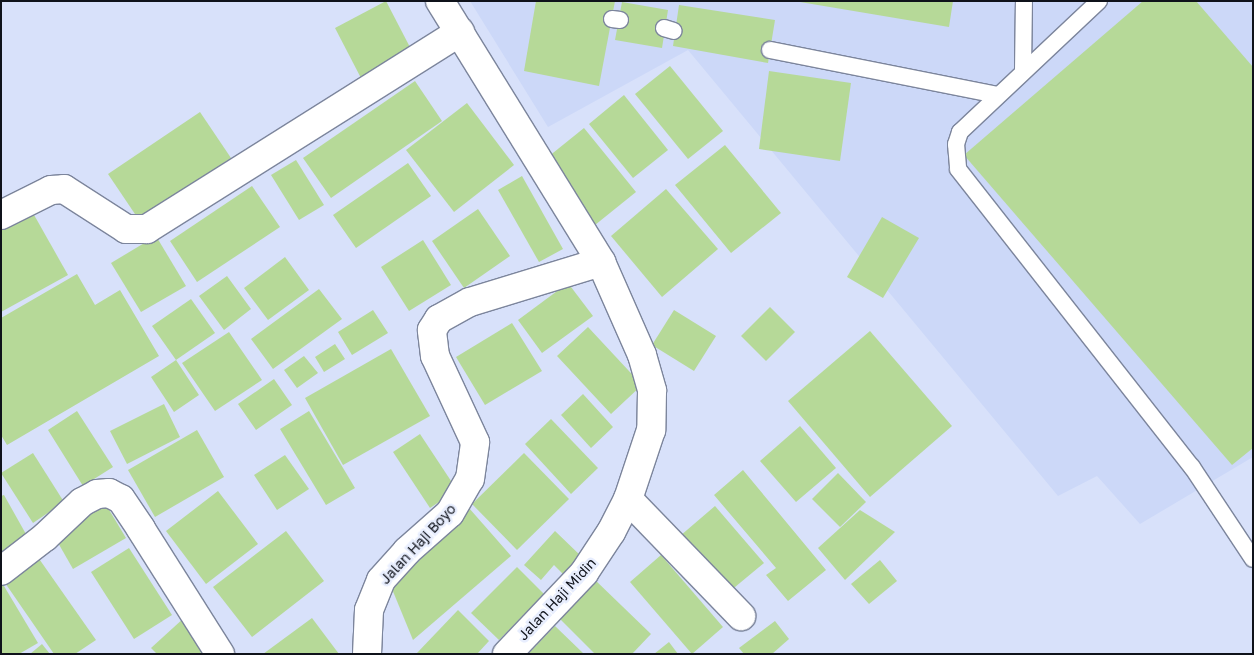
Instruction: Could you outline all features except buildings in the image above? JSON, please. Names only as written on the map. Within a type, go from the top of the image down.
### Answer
[{"type":"street","name":"Jalan Haji Midin","points":[[440,1],[601,262],[642,355],[652,391],[651,430],[628,499],[596,558],[507,654]]},
{"type":"street","points":[[1,215],[51,190],[64,189],[126,229],[147,229],[460,32]]},
{"type":"street","name":"Jalan Haji Boyo","points":[[367,654],[369,610],[381,580],[407,551],[450,513],[470,479],[474,442],[435,356],[432,330],[439,318],[470,302],[601,262]]},
{"type":"street","points":[[1,571],[45,537],[82,502],[97,494],[109,493],[121,499],[141,528],[220,654]]},
{"type":"street","points":[[628,499],[741,616]]},
{"type":"lane","points":[[1023,70],[1024,1]]},
{"type":"lane","points":[[1099,1],[996,95],[960,132],[956,157],[963,179],[1192,467],[1253,559]]},
{"type":"lane","points":[[770,50],[996,95]]},
{"type":"shaded area","points":[[470,1],[1253,1],[1253,457],[1140,524],[1097,476],[1058,496],[688,50],[548,127]]}]
